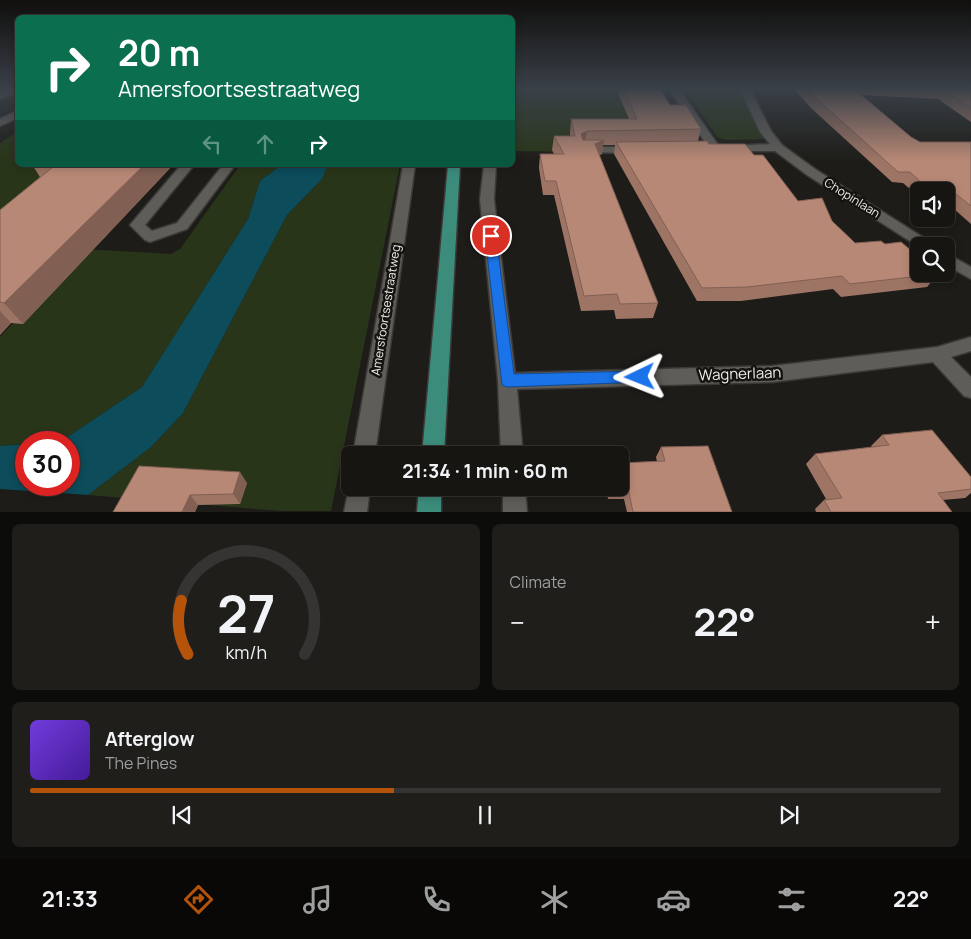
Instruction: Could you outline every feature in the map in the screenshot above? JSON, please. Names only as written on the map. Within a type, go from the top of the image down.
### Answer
[{"type":"main road","points":[[434,446],[454,167]]},
{"type":"main road","points":[[429,512],[430,496]]},
{"type":"street","points":[[690,113],[715,149]]},
{"type":"street","name":"Chopinlaan","points":[[757,113],[766,132],[778,147],[811,172],[913,237]]},
{"type":"street","points":[[0,123],[15,114]]},
{"type":"street","points":[[696,149],[778,147]]},
{"type":"street","points":[[584,150],[650,150]]},
{"type":"street","points":[[186,167],[137,225],[150,236],[182,226],[227,167]]},
{"type":"street","name":"Amersfoortsestraatweg","points":[[365,446],[408,167]]},
{"type":"street","points":[[490,167],[487,199],[507,381],[511,446]]},
{"type":"street","points":[[955,264],[971,274]]},
{"type":"street","name":"Wagnerlaan","points":[[507,381],[772,374],[937,354],[971,344]]},
{"type":"street","points":[[937,354],[971,390]]},
{"type":"street","points":[[355,512],[357,496]]},
{"type":"street","points":[[514,496],[515,512]]},
{"type":"green space","points":[[515,113],[626,113],[633,130],[573,130],[578,152],[515,151]]},
{"type":"green space","points":[[701,113],[751,113],[764,139],[727,140],[717,137]]},
{"type":"green space","points":[[15,133],[15,167],[87,167],[0,250],[0,143]]},
{"type":"green space","points":[[239,167],[278,167],[260,181],[248,219],[142,387],[76,431],[15,431],[15,445],[0,446],[0,337],[83,249],[171,254],[180,249]]},
{"type":"green space","points":[[327,167],[400,167],[344,446],[341,446],[341,461],[331,511],[281,511],[88,495],[151,447],[183,413],[287,215],[322,179]]},
{"type":"water","points":[[278,167],[327,167],[322,179],[287,215],[183,413],[151,447],[88,495],[80,494],[80,431],[76,431],[142,387],[248,219],[260,181]]},
{"type":"water","points":[[15,445],[15,490],[0,489],[0,446]]},
{"type":"building","points":[[634,113],[691,113],[701,129],[587,131],[581,134],[583,140],[604,140],[595,144],[658,303],[620,304],[617,294],[584,296],[556,181],[545,181],[540,154],[564,154],[554,136],[575,136],[571,119],[637,119]]},
{"type":"building","points":[[832,113],[882,113],[911,137],[920,142],[971,142],[971,206],[955,193],[955,182],[921,182],[910,172],[898,172]]},
{"type":"building","points":[[707,141],[709,144],[745,144],[754,155],[763,155],[798,201],[822,198],[832,221],[855,243],[881,241],[885,244],[901,242],[910,250],[910,277],[850,284],[842,276],[747,287],[702,288],[616,142]]},
{"type":"building","points":[[53,167],[142,167],[4,303],[0,302],[0,210]]},
{"type":"building","points":[[932,430],[971,477],[971,489],[938,493],[952,512],[831,512],[824,500],[842,498],[815,454],[889,445],[882,435]]},
{"type":"building","points":[[708,446],[732,512],[633,512],[629,493],[629,463],[665,461],[661,447]]},
{"type":"building","points":[[139,466],[240,472],[233,494],[190,495],[182,512],[113,512]]},
{"type":"route","points":[[491,236],[507,381],[640,377]]}]
